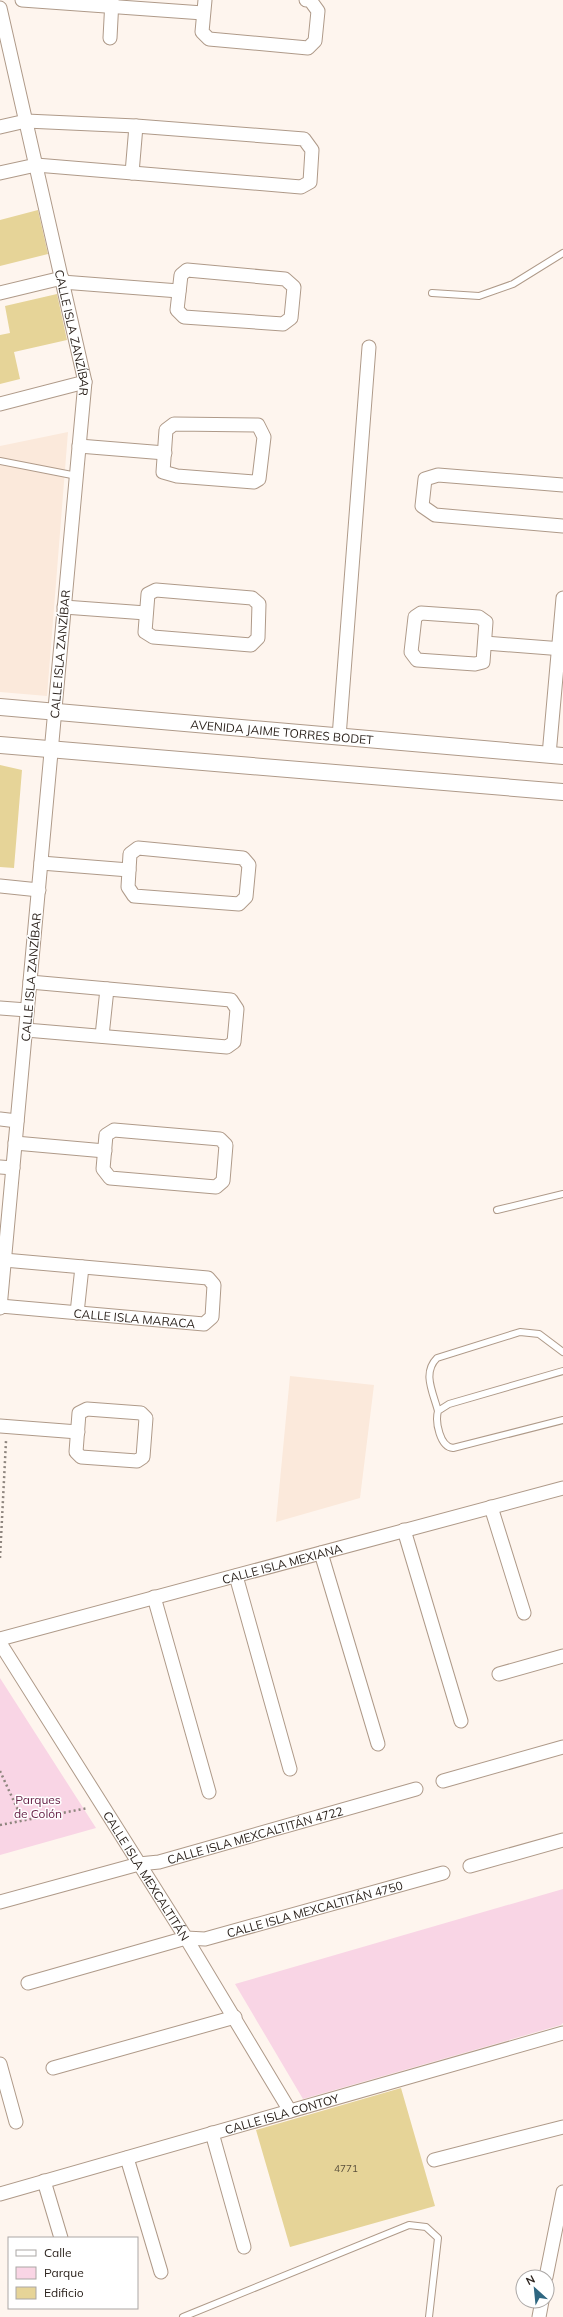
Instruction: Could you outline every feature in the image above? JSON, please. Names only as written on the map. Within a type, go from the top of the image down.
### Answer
[{"type":"street","points":[[22,0],[112,3],[204,13]]},
{"type":"street","points":[[205,0],[202,32],[209,39],[308,48],[316,41],[318,11],[310,0],[306,0]]},
{"type":"street","points":[[110,38],[112,3]]},
{"type":"street","name":"CALLE ISLA ZANZÍBAR","points":[[0,8],[85,382],[15,1143],[6,1168],[4,1260],[0,1307]]},
{"type":"street","points":[[0,127],[26,121],[136,126],[304,139],[312,150],[310,182],[301,187],[36,165],[0,173]]},
{"type":"street","points":[[132,173],[136,126]]},
{"type":"street","points":[[187,270],[285,279],[294,287],[291,318],[283,324],[184,317],[177,310],[179,291],[181,275],[187,270]]},
{"type":"street","points":[[0,293],[62,280],[179,291]]},
{"type":"street","points":[[339,737],[369,347]]},
{"type":"street","points":[[0,404],[85,382]]},
{"type":"street","points":[[174,424],[258,425],[264,437],[259,479],[254,482],[177,476],[163,472],[164,453],[166,430],[174,424]]},
{"type":"street","points":[[79,446],[164,453]]},
{"type":"street","points":[[563,485],[438,475],[425,479],[422,506],[436,515],[563,526]]},
{"type":"street","points":[[156,590],[252,598],[259,604],[258,638],[251,645],[153,637],[145,632],[146,613],[148,594],[156,590]]},
{"type":"street","points":[[556,755],[563,598]]},
{"type":"street","points":[[64,607],[146,613]]},
{"type":"street","points":[[421,613],[479,618],[486,622],[484,643],[483,662],[475,664],[417,660],[411,652],[414,617],[421,613]]},
{"type":"street","points":[[484,643],[561,648]]},
{"type":"street","name":"AVENIDA JAIME TORRES BODET","points":[[0,707],[556,755]]},
{"type":"street","points":[[0,744],[563,792]]},
{"type":"street","points":[[138,848],[243,858],[249,865],[246,897],[239,904],[134,896],[128,887],[129,870],[130,854],[138,848]]},
{"type":"street","points":[[41,862],[129,870]]},
{"type":"street","points":[[0,886],[39,890]]},
{"type":"street","points":[[26,1030],[227,1047],[234,1042],[237,1009],[231,1000],[30,982]]},
{"type":"street","points":[[102,1036],[107,989]]},
{"type":"street","points":[[0,1008],[28,1010]]},
{"type":"street","points":[[0,1119],[17,1121]]},
{"type":"street","points":[[114,1130],[220,1139],[226,1145],[223,1181],[216,1187],[110,1178],[103,1169],[105,1151],[106,1134],[114,1130]]},
{"type":"street","points":[[15,1143],[105,1151]]},
{"type":"street","name":"CALLE ISLA MARACA","points":[[0,1307],[204,1324],[212,1317],[214,1286],[208,1278],[4,1260]]},
{"type":"street","points":[[77,1313],[82,1267]]},
{"type":"street","points":[[86,1409],[141,1413],[146,1418],[144,1457],[137,1461],[81,1457],[76,1452],[78,1432],[79,1412],[86,1409]]},
{"type":"street","points":[[3,1426],[78,1432]]},
{"type":"street","name":"CALLE ISLA MEXIANA","points":[[0,1639],[563,1488]]},
{"type":"street","points":[[491,1507],[524,1614]]},
{"type":"street","points":[[404,1530],[461,1721]]},
{"type":"street","points":[[321,1552],[378,1744]]},
{"type":"street","points":[[236,1576],[290,1769]]},
{"type":"street","points":[[154,1597],[209,1792]]},
{"type":"street","name":"CALLE ISLA MEXCALTITÁN","points":[[0,1643],[235,2017],[290,2111]]},
{"type":"street","points":[[499,1674],[563,1656]]},
{"type":"street","points":[[443,1781],[563,1747]]},
{"type":"street","name":"CALLE ISLA MEXCALTITÁN 4722","points":[[0,1902],[140,1864],[159,1862],[416,1789]]},
{"type":"street","points":[[470,1866],[563,1840]]},
{"type":"street","name":"CALLE ISLA MEXCALTITÁN 4750","points":[[28,1982],[186,1938],[205,1939],[443,1873]]},
{"type":"street","points":[[53,2068],[235,2017]]},
{"type":"street","name":"CALLE ISLA CONTOY","points":[[0,2194],[563,2033]]},
{"type":"street","points":[[0,2064],[3,2087],[16,2122]]},
{"type":"street","points":[[434,2160],[563,2127]]},
{"type":"street","points":[[212,2133],[244,2247]]},
{"type":"street","points":[[127,2158],[161,2272]]},
{"type":"street","points":[[44,2181],[61,2237]]},
{"type":"street","points":[[548,2269],[563,2192]]},
{"type":"lane","points":[[432,293],[478,296],[513,284],[563,253]]},
{"type":"lane","points":[[0,461],[77,476]]},
{"type":"lane","points":[[497,1210],[563,1194]]},
{"type":"lane","points":[[563,1352],[539,1334],[520,1332],[436,1358],[431,1364],[428,1372],[438,1411],[437,1415],[443,1443],[445,1446],[452,1448],[563,1420]]},
{"type":"lane","points":[[438,1411],[449,1404],[563,1371]]},
{"type":"lane","points":[[183,2317],[409,2225],[426,2226],[438,2238],[428,2317]]},
{"type":"path","points":[[0,1558],[3,1426]]},
{"type":"path","points":[[0,1771],[23,1821]]},
{"type":"path","points":[[0,1825],[103,1805]]},
{"type":"shaded area","points":[[68,432],[47,696],[0,692],[0,446]]},
{"type":"shaded area","points":[[290,1376],[374,1385],[360,1498],[276,1522]]},
{"type":"green space","name":"Parques de Colón","points":[[0,1678],[96,1828],[0,1855]]},
{"type":"green space","points":[[563,1889],[563,2023],[561,2025],[303,2099],[235,1984]]},
{"type":"building","points":[[38,210],[48,254],[0,266],[0,220]]},
{"type":"building","points":[[57,294],[67,340],[14,352],[20,379],[0,384],[0,335],[10,333],[5,306]]},
{"type":"building","points":[[0,765],[22,770],[14,868],[0,867]]},
{"type":"building","points":[[401,2088],[435,2206],[290,2247],[256,2130]]}]
